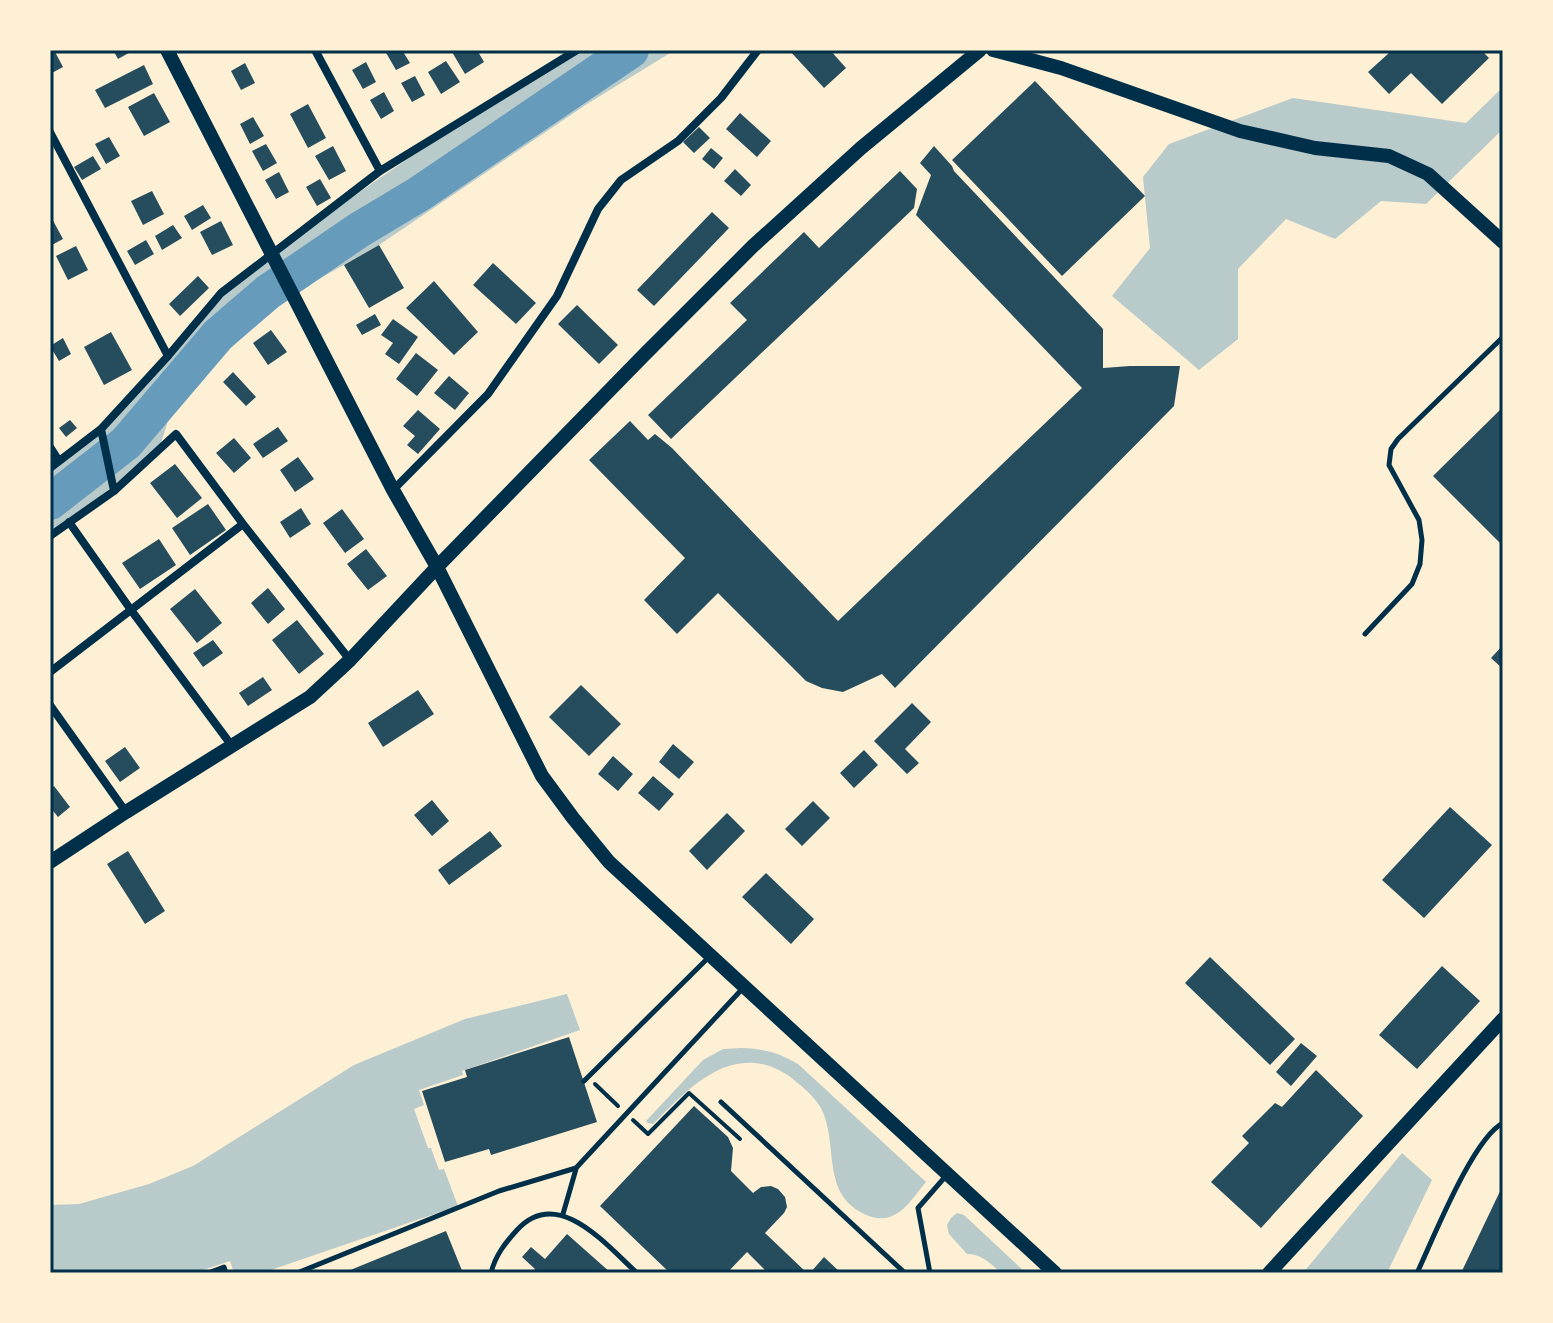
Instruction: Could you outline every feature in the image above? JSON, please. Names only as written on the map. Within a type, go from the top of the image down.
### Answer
[{"type":"street","points":[[167,50],[393,490],[437,567],[542,776],[609,862],[1055,1273]]},
{"type":"street","points":[[315,50],[380,171]]},
{"type":"street","points":[[50,468],[101,429],[221,293],[380,171],[577,50]]},
{"type":"street","points":[[393,490],[488,394],[557,296],[598,209],[621,180],[678,141],[721,98],[758,50]]},
{"type":"street","points":[[50,862],[310,697],[350,660],[654,344],[753,246],[861,148],[980,50]]},
{"type":"street","points":[[993,50],[1061,68],[1240,131],[1315,148],[1389,156],[1428,174],[1503,242]]},
{"type":"street","points":[[50,132],[168,356]]},
{"type":"street","points":[[101,429],[114,491]]},
{"type":"street","points":[[50,536],[114,491],[176,434],[350,660]]},
{"type":"street","points":[[50,447],[59,461]]},
{"type":"street","points":[[69,522],[232,746]]},
{"type":"street","points":[[50,672],[243,524]]},
{"type":"street","points":[[50,705],[126,812]]},
{"type":"street","points":[[1269,1273],[1503,1019]]},
{"type":"lane","points":[[1365,634],[1412,584],[1420,564],[1422,540],[1419,520],[1389,465],[1391,449],[1503,337]]},
{"type":"lane","points":[[586,1079],[711,955]]},
{"type":"lane","points":[[563,1214],[576,1168],[744,986]]},
{"type":"lane","points":[[721,1102],[905,1273]]},
{"type":"lane","points":[[1417,1273],[1474,1153],[1503,1123]]},
{"type":"lane","points":[[297,1273],[499,1191],[576,1168]]},
{"type":"lane","points":[[930,1273],[918,1208],[948,1174]]},
{"type":"lane","points":[[491,1273],[493,1262],[521,1225],[539,1215],[563,1214],[584,1225],[637,1273]]},
{"type":"lane","points":[[1278,1273],[1284,1257]]},
{"type":"lane","points":[[208,1273],[224,1267],[226,1273]]},
{"type":"path","points":[[586,1079],[648,1134],[689,1093],[747,1146]]},
{"type":"shaded area","points":[[577,50],[675,50],[587,104],[379,245],[273,305],[231,342],[192,385],[168,421],[159,449],[50,536],[50,468],[118,410],[221,293],[294,237],[482,108]]},
{"type":"shaded area","points":[[1503,87],[1503,129],[1426,204],[1381,201],[1335,239],[1286,219],[1238,269],[1238,339],[1199,370],[1112,296],[1150,248],[1143,177],[1169,144],[1293,98],[1466,123]]},
{"type":"shaded area","points":[[567,994],[580,1030],[462,1071],[463,1075],[419,1090],[424,1105],[414,1109],[428,1148],[431,1148],[439,1170],[444,1169],[458,1206],[262,1273],[234,1273],[230,1261],[194,1273],[50,1273],[50,1205],[79,1204],[149,1184],[193,1166],[354,1065],[465,1019]]},
{"type":"shaded area","points":[[723,1049],[771,1052],[798,1064],[926,1182],[908,1204],[895,1215],[879,1218],[854,1208],[843,1197],[837,1184],[822,1110],[797,1082],[772,1067],[753,1063],[734,1064],[716,1071],[683,1095],[653,1124],[646,1121],[703,1060]]},
{"type":"shaded area","points":[[1402,1153],[1432,1180],[1387,1273],[1303,1273]]},
{"type":"shaded area","points":[[957,1213],[964,1215],[1026,1273],[1001,1273],[981,1257],[967,1254],[949,1234],[947,1225]]},
{"type":"building","points":[[50,50],[54,50],[63,67],[50,74]]},
{"type":"building","points":[[113,50],[134,50],[118,59]]},
{"type":"building","points":[[387,50],[402,50],[410,63],[396,70]]},
{"type":"building","points":[[477,50],[484,62],[465,74],[452,52]]},
{"type":"building","points":[[789,50],[830,50],[846,68],[824,88]]},
{"type":"building","points":[[1386,50],[1481,50],[1489,58],[1442,104],[1411,73],[1389,94],[1368,72],[1389,53]]},
{"type":"building","points":[[446,61],[460,82],[441,94],[428,72]]},
{"type":"building","points":[[366,62],[376,82],[363,89],[352,70]]},
{"type":"building","points":[[245,63],[255,83],[241,90],[231,71]]},
{"type":"building","points":[[144,65],[153,84],[105,108],[95,90]]},
{"type":"building","points":[[415,76],[425,95],[412,102],[401,83]]},
{"type":"building","points":[[1035,81],[1145,196],[1062,276],[952,160]]},
{"type":"building","points":[[384,92],[394,111],[381,119],[370,100]]},
{"type":"building","points":[[154,93],[170,122],[144,136],[128,107]]},
{"type":"building","points":[[308,104],[326,138],[308,148],[290,114]]},
{"type":"building","points":[[740,113],[771,141],[757,157],[726,129]]},
{"type":"building","points":[[253,117],[264,136],[250,144],[240,124]]},
{"type":"building","points":[[699,127],[710,138],[694,153],[683,142]]},
{"type":"building","points":[[109,137],[120,156],[106,164],[95,144]]},
{"type":"building","points":[[266,144],[277,163],[263,171],[252,151]]},
{"type":"building","points":[[333,146],[346,171],[329,180],[315,156]]},
{"type":"building","points":[[934,146],[1103,329],[1103,368],[1180,366],[1174,406],[895,688],[882,674],[843,692],[806,681],[718,593],[677,634],[644,600],[685,558],[589,460],[630,421],[648,440],[655,434],[838,621],[1082,388],[916,215],[931,175],[920,163]]},
{"type":"building","points":[[711,148],[723,158],[714,169],[702,159]]},
{"type":"building","points":[[93,156],[101,169],[82,180],[74,167]]},
{"type":"building","points":[[735,169],[751,185],[741,196],[724,181]]},
{"type":"building","points":[[900,171],[917,189],[914,208],[671,439],[648,415],[747,320],[730,303],[804,232],[819,248]]},
{"type":"building","points":[[279,172],[289,192],[276,199],[265,180]]},
{"type":"building","points":[[320,179],[331,198],[317,206],[306,187]]},
{"type":"building","points":[[152,191],[164,214],[143,225],[131,201]]},
{"type":"building","points":[[203,205],[211,218],[192,230],[184,216]]},
{"type":"building","points":[[712,212],[729,228],[654,306],[637,290]]},
{"type":"building","points":[[50,215],[63,239],[50,246]]},
{"type":"building","points":[[221,221],[233,245],[212,255],[200,232]]},
{"type":"building","points":[[173,225],[182,238],[162,250],[155,236]]},
{"type":"building","points":[[146,240],[154,254],[135,265],[127,251]]},
{"type":"building","points":[[379,245],[404,288],[369,308],[344,265]]},
{"type":"building","points":[[76,246],[88,270],[68,280],[56,256]]},
{"type":"building","points":[[493,263],[536,303],[516,324],[473,285]]},
{"type":"building","points":[[198,276],[209,288],[180,316],[169,304]]},
{"type":"building","points":[[434,281],[478,332],[454,355],[406,308]]},
{"type":"building","points":[[577,305],[618,345],[599,364],[558,324]]},
{"type":"building","points":[[375,314],[381,325],[362,335],[356,325]]},
{"type":"building","points":[[393,319],[418,337],[399,364],[385,354],[393,343],[381,335]]},
{"type":"building","points":[[271,330],[287,352],[268,365],[253,343]]},
{"type":"building","points":[[111,332],[132,370],[104,385],[84,347]]},
{"type":"building","points":[[63,338],[71,354],[59,361],[50,346]]},
{"type":"building","points":[[416,353],[438,370],[417,396],[396,379]]},
{"type":"building","points":[[233,372],[256,397],[246,406],[223,382]]},
{"type":"building","points":[[449,376],[469,393],[455,410],[434,393]]},
{"type":"building","points":[[1503,407],[1503,546],[1433,476]]},
{"type":"building","points":[[418,410],[440,429],[418,454],[407,445],[415,436],[403,426]]},
{"type":"building","points":[[70,420],[77,428],[66,437],[59,428]]},
{"type":"building","points":[[278,427],[288,441],[263,458],[253,444]]},
{"type":"building","points":[[234,438],[251,458],[234,473],[216,453]]},
{"type":"building","points":[[298,457],[314,479],[295,492],[280,470]]},
{"type":"building","points":[[175,464],[202,498],[177,518],[150,483]]},
{"type":"building","points":[[208,504],[226,530],[190,555],[172,528]]},
{"type":"building","points":[[301,508],[311,524],[290,538],[280,522]]},
{"type":"building","points":[[342,509],[364,539],[345,553],[323,523]]},
{"type":"building","points":[[159,539],[176,565],[140,589],[122,563]]},
{"type":"building","points":[[366,549],[387,576],[368,590],[347,564]]},
{"type":"building","points":[[268,588],[285,609],[268,624],[251,603]]},
{"type":"building","points":[[195,589],[222,623],[197,643],[170,609]]},
{"type":"building","points":[[297,620],[324,654],[299,674],[272,640]]},
{"type":"building","points":[[213,640],[223,653],[203,667],[193,653]]},
{"type":"building","points":[[1503,645],[1503,669],[1491,658]]},
{"type":"building","points":[[263,677],[272,690],[248,706],[239,693]]},
{"type":"building","points":[[581,685],[621,724],[589,756],[549,717]]},
{"type":"building","points":[[418,690],[434,714],[383,747],[368,723]]},
{"type":"building","points":[[912,703],[931,722],[905,749],[919,763],[907,774],[874,741]]},
{"type":"building","points":[[673,744],[694,762],[679,779],[659,762]]},
{"type":"building","points":[[125,747],[140,768],[120,782],[105,761]]},
{"type":"building","points":[[864,750],[878,765],[854,788],[840,773]]},
{"type":"building","points":[[613,756],[633,774],[618,791],[598,774]]},
{"type":"building","points":[[653,776],[674,794],[659,811],[638,793]]},
{"type":"building","points":[[54,786],[70,807],[58,817],[50,807],[50,790]]},
{"type":"building","points":[[432,800],[449,821],[432,836],[414,815]]},
{"type":"building","points":[[813,801],[830,818],[802,846],[785,829]]},
{"type":"building","points":[[1450,807],[1492,845],[1424,918],[1382,880]]},
{"type":"building","points":[[727,813],[745,831],[707,870],[689,851]]},
{"type":"building","points":[[490,831],[502,846],[449,885],[438,870]]},
{"type":"building","points":[[128,851],[165,911],[145,924],[107,864]]},
{"type":"building","points":[[766,873],[814,919],[791,944],[742,897]]},
{"type":"building","points":[[1210,957],[1295,1039],[1270,1065],[1185,983]]},
{"type":"building","points":[[1442,966],[1480,1001],[1417,1069],[1379,1035]]},
{"type":"building","points":[[569,1037],[597,1122],[491,1155],[489,1149],[445,1162],[422,1091],[467,1077],[465,1070]]},
{"type":"building","points":[[1301,1043],[1317,1056],[1291,1086],[1276,1072]]},
{"type":"building","points":[[1316,1070],[1363,1116],[1261,1228],[1211,1182],[1249,1143],[1242,1136],[1275,1103],[1282,1107]]},
{"type":"building","points":[[694,1106],[728,1137],[733,1148],[731,1171],[753,1193],[761,1187],[771,1186],[785,1197],[787,1207],[784,1213],[765,1233],[807,1273],[768,1273],[747,1252],[727,1273],[670,1273],[600,1206]]},
{"type":"building","points":[[1503,1185],[1503,1273],[1461,1273]]},
{"type":"building","points":[[446,1231],[463,1273],[343,1273]]},
{"type":"building","points":[[567,1234],[611,1273],[532,1273],[535,1269],[522,1257],[531,1247],[545,1259]]},
{"type":"building","points":[[824,1257],[841,1273],[810,1273]]},
{"type":"waterway","points":[[50,502],[126,443],[218,335],[268,292],[631,50]]}]
